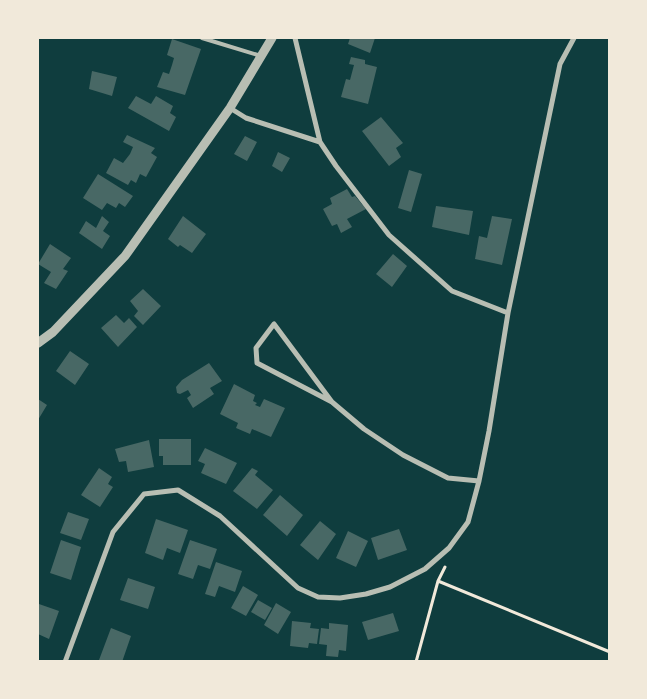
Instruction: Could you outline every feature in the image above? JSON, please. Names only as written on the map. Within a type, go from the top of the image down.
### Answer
[{"type":"street","points":[[38,342],[53,332],[125,256],[230,108],[272,38]]},
{"type":"street","points":[[295,38],[320,142],[389,235],[452,292],[508,313]]},
{"type":"street","points":[[66,662],[113,532],[144,494],[178,490],[220,516],[298,588],[318,597],[348,597],[390,587],[425,568],[448,548],[468,522],[479,481],[508,313],[560,64],[574,38]]},
{"type":"street","points":[[230,108],[246,118],[320,142]]},
{"type":"street","points":[[332,402],[274,324],[256,348],[257,363],[332,402],[364,429],[403,455],[448,478],[479,481]]},
{"type":"lane","points":[[202,38],[261,56]]},
{"type":"path","points":[[416,662],[438,581],[447,564]]},
{"type":"path","points":[[438,581],[610,652]]},
{"type":"building","points":[[350,38],[375,38],[370,53],[348,44]]},
{"type":"building","points":[[172,39],[201,49],[185,95],[157,87],[163,72],[169,74],[172,65],[174,58],[167,55]]},
{"type":"building","points":[[351,57],[365,60],[365,64],[377,67],[368,104],[341,97],[346,79],[350,80],[354,65],[349,64]]},
{"type":"building","points":[[92,71],[117,77],[112,96],[89,89]]},
{"type":"building","points":[[136,96],[151,104],[156,96],[173,106],[170,113],[176,117],[169,131],[128,108]]},
{"type":"building","points":[[381,117],[403,143],[396,148],[401,157],[389,166],[362,131]]},
{"type":"building","points":[[127,135],[155,148],[151,153],[157,157],[146,177],[140,174],[136,183],[131,180],[128,185],[106,173],[114,158],[123,163],[130,154],[133,147],[123,142]]},
{"type":"building","points":[[245,136],[257,142],[247,161],[234,154]]},
{"type":"building","points":[[278,152],[290,158],[282,172],[272,166]]},
{"type":"building","points":[[409,170],[422,174],[411,212],[398,208]]},
{"type":"building","points":[[98,174],[133,196],[125,207],[119,203],[116,208],[107,203],[102,210],[83,198]]},
{"type":"building","points":[[347,189],[352,197],[355,196],[366,209],[347,219],[352,227],[341,233],[337,224],[332,226],[323,209],[332,204],[330,198]]},
{"type":"building","points":[[436,206],[473,211],[469,235],[432,227]]},
{"type":"building","points":[[102,216],[109,222],[103,231],[110,236],[102,249],[79,233],[86,221],[96,228]]},
{"type":"building","points":[[183,216],[206,234],[192,253],[180,245],[178,247],[168,239]]},
{"type":"building","points":[[492,216],[512,219],[502,265],[475,259],[479,236],[487,238]]},
{"type":"building","points":[[50,244],[71,258],[63,269],[68,271],[56,289],[44,283],[51,272],[38,264]]},
{"type":"building","points":[[393,254],[407,266],[392,287],[376,274]]},
{"type":"building","points":[[143,289],[161,306],[143,325],[134,316],[138,311],[130,301]]},
{"type":"building","points":[[116,315],[124,323],[129,318],[137,327],[118,347],[101,328]]},
{"type":"building","points":[[70,351],[89,364],[75,385],[56,371]]},
{"type":"building","points":[[209,363],[222,381],[210,388],[214,394],[193,408],[187,398],[191,395],[188,390],[180,394],[177,393],[176,387],[182,380]]},
{"type":"building","points":[[234,384],[255,395],[253,401],[257,403],[255,405],[260,407],[264,399],[285,408],[271,437],[252,429],[250,434],[236,428],[238,423],[220,414]]},
{"type":"building","points":[[38,399],[47,405],[38,420]]},
{"type":"building","points":[[159,439],[191,439],[191,465],[163,465],[163,456],[159,456]]},
{"type":"building","points":[[149,440],[154,467],[128,472],[126,461],[119,462],[115,449]]},
{"type":"building","points":[[205,448],[237,463],[226,484],[201,473],[205,464],[198,461]]},
{"type":"building","points":[[99,468],[112,477],[108,484],[113,487],[100,507],[81,495]]},
{"type":"building","points":[[252,468],[258,471],[255,475],[273,490],[257,509],[233,491]]},
{"type":"building","points":[[280,495],[303,515],[287,536],[263,515]]},
{"type":"building","points":[[68,512],[89,519],[81,540],[60,533]]},
{"type":"building","points":[[156,519],[188,530],[180,553],[167,548],[163,560],[145,553]]},
{"type":"building","points":[[320,521],[336,534],[318,560],[300,545]]},
{"type":"building","points":[[399,529],[407,550],[378,560],[371,538]]},
{"type":"building","points":[[348,531],[368,541],[356,567],[336,558]]},
{"type":"building","points":[[61,540],[81,547],[71,580],[50,573]]},
{"type":"building","points":[[190,540],[217,549],[210,569],[198,565],[193,579],[178,574]]},
{"type":"building","points":[[216,562],[242,571],[235,592],[219,586],[215,597],[205,594]]},
{"type":"building","points":[[128,578],[155,587],[148,609],[120,600]]},
{"type":"building","points":[[243,586],[258,595],[246,616],[231,608]]},
{"type":"building","points":[[258,600],[272,608],[265,620],[251,612]]},
{"type":"building","points":[[276,603],[291,612],[278,634],[264,625]]},
{"type":"building","points":[[39,604],[59,611],[49,639],[38,634]]},
{"type":"building","points":[[393,613],[399,631],[368,640],[362,622]]},
{"type":"building","points":[[292,621],[311,623],[310,628],[319,629],[317,644],[309,643],[308,648],[290,646]]},
{"type":"building","points":[[329,623],[348,625],[346,651],[339,650],[338,657],[326,656],[327,645],[319,644],[321,628],[329,629]]},
{"type":"building","points":[[111,628],[131,636],[122,662],[99,660]]}]
